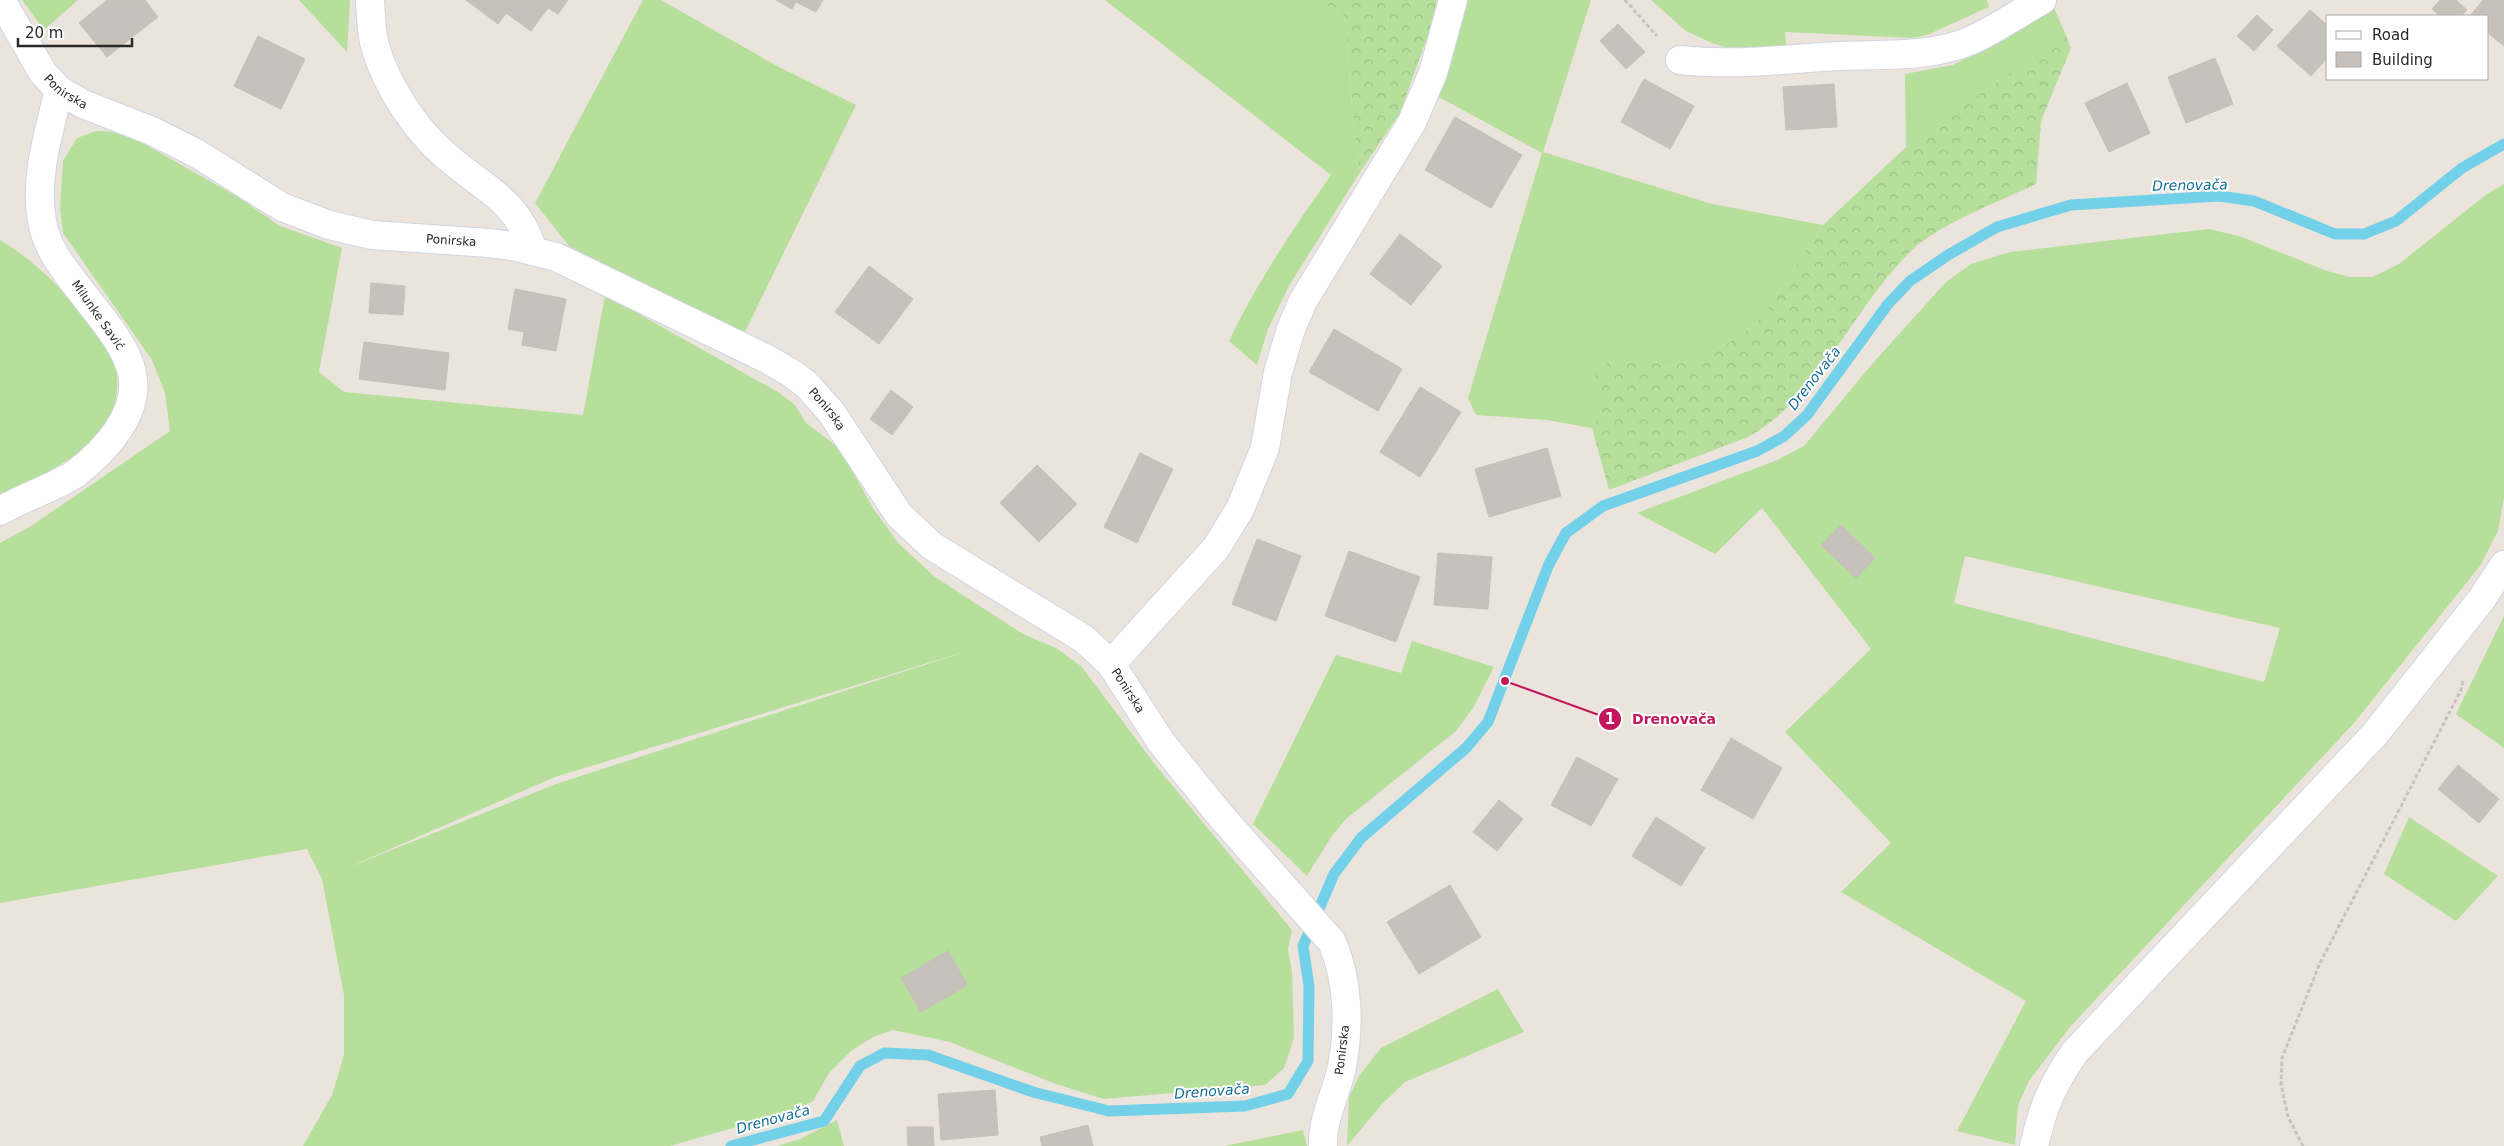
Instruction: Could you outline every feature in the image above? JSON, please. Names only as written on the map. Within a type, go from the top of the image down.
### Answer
[{"type":"street","name":"Ponirska","points":[[1,0],[43,73],[59,90],[83,104],[152,131],[196,153],[282,207],[329,225],[372,234],[489,243],[556,257],[769,360],[807,385],[831,412],[899,516],[932,546],[1084,639],[1111,664],[1161,742],[1220,815],[1322,928],[1338,956],[1345,992],[1347,1034],[1341,1071],[1323,1133],[1323,1146]]},
{"type":"street","points":[[370,0],[374,45],[397,94],[420,128],[444,154],[518,215],[527,232],[533,251]]},
{"type":"street","points":[[1111,664],[1216,548],[1240,509],[1265,448],[1278,372],[1291,329],[1303,301],[1412,122],[1433,73],[1454,0]]},
{"type":"street","points":[[1680,60],[1717,64],[1899,55],[1946,47],[1972,40],[2042,0]]},
{"type":"street","name":"Milunke Savić","points":[[0,511],[74,474],[109,442],[125,420],[133,393],[133,375],[127,357],[108,326],[52,251],[42,222],[39,192],[47,140],[59,90]]},
{"type":"street","points":[[2034,1146],[2042,1109],[2057,1078],[2075,1052],[2375,734],[2482,600],[2504,565]]},
{"type":"path","points":[[1625,0],[1669,52],[1680,60]]},
{"type":"path","points":[[2303,1146],[2288,1117],[2281,1084],[2282,1058],[2320,963],[2461,690],[2465,672]]},
{"type":"green space","points":[[22,0],[78,0],[44,30]]},
{"type":"green space","points":[[299,0],[350,0],[347,52]]},
{"type":"green space","points":[[643,0],[661,0],[777,66],[856,105],[743,336],[569,246],[535,203]]},
{"type":"green space","points":[[1105,0],[1317,0],[1345,16],[1352,108],[1360,172],[1289,286],[1268,329],[1257,365],[1229,341],[1251,298],[1276,256],[1331,175]]},
{"type":"green space","points":[[1317,0],[1437,0],[1429,32],[1400,113],[1360,172],[1352,108],[1345,16]]},
{"type":"green space","points":[[1466,0],[1591,0],[1543,152],[1712,204],[1823,225],[1762,318],[1740,336],[1703,357],[1668,367],[1645,358],[1594,378],[1601,415],[1592,428],[1547,420],[1476,415],[1468,398],[1542,153],[1437,96]]},
{"type":"green space","points":[[1651,0],[1987,0],[1989,7],[1927,35],[1912,38],[1785,32],[1786,48],[1743,53],[1712,43],[1686,31]]},
{"type":"green space","points":[[2053,6],[2065,33],[1906,147],[1905,74],[1953,65],[1977,53]]},
{"type":"green space","points":[[2065,33],[2071,48],[2041,121],[2036,184],[1954,222],[1924,240],[1912,250],[1891,273],[1815,376],[1795,400],[1773,420],[1748,437],[1609,490],[1592,428],[1601,414],[1593,378],[1616,355],[1645,358],[1668,367],[1703,357],[1740,336],[1762,318],[1823,225],[1906,147]]},
{"type":"green space","points":[[96,131],[123,132],[238,197],[280,226],[342,248],[319,372],[344,392],[583,415],[605,295],[778,392],[795,405],[806,423],[839,448],[873,508],[898,543],[935,577],[1023,634],[1056,648],[1081,666],[1157,767],[1292,930],[1288,949],[1292,972],[1294,1038],[1284,1068],[1265,1085],[1104,1099],[1056,1084],[950,1042],[893,1030],[873,1037],[851,1051],[829,1073],[813,1101],[792,1111],[670,1146],[303,1146],[332,1095],[344,1055],[344,995],[322,879],[307,849],[0,903],[0,543],[31,526],[170,431],[165,393],[152,360],[63,233],[60,208],[63,161],[77,138]],"holes":[[[974,649],[556,784],[347,868],[555,777]]]},
{"type":"green space","points":[[2504,184],[2504,497],[2498,531],[2480,566],[2354,723],[2070,1027],[2029,1081],[2018,1105],[2015,1145],[1957,1131],[2026,1001],[1841,892],[1891,843],[1785,732],[1871,649],[1762,508],[1715,554],[1637,513],[1775,461],[1804,446],[1873,363],[1946,282],[1971,264],[2010,252],[2209,229],[2242,237],[2327,271],[2350,277],[2373,277],[2399,264],[2487,194]],"holes":[[[1965,556],[2280,628],[2264,682],[1954,603]]]},
{"type":"green space","points":[[0,240],[28,259],[52,281],[112,352],[117,374],[117,393],[109,420],[95,439],[84,449],[42,475],[0,495]]},
{"type":"green space","points":[[2504,616],[2504,748],[2456,714]]},
{"type":"green space","points":[[1412,641],[1494,667],[1473,708],[1456,731],[1346,819],[1331,837],[1307,876],[1253,824],[1336,655],[1401,673]]},
{"type":"green space","points":[[2409,817],[2498,876],[2456,921],[2384,874]]},
{"type":"green space","points":[[1498,989],[1524,1032],[1405,1082],[1383,1103],[1347,1146],[1349,1097],[1359,1076],[1381,1048]]},
{"type":"green space","points":[[837,1120],[844,1146],[777,1146],[800,1139]]},
{"type":"green space","points":[[1303,1130],[1307,1146],[1225,1146]]},
{"type":"building","points":[[107,0],[145,0],[158,17],[107,57],[79,23]]},
{"type":"building","points":[[466,0],[568,0],[558,14],[548,8],[531,31],[506,13],[498,24]]},
{"type":"building","points":[[776,0],[823,0],[816,12],[796,2],[792,9]]},
{"type":"building","points":[[2440,0],[2456,0],[2467,10],[2462,15],[2439,15],[2432,9]]},
{"type":"building","points":[[2483,0],[2504,0],[2504,46],[2489,34],[2489,15],[2471,15]]},
{"type":"building","points":[[2310,10],[2326,24],[2326,59],[2311,76],[2277,46]]},
{"type":"building","points":[[2257,15],[2273,30],[2254,51],[2237,36]]},
{"type":"building","points":[[1618,24],[1645,52],[1626,69],[1600,41]]},
{"type":"building","points":[[258,36],[305,59],[281,109],[234,86]]},
{"type":"building","points":[[2215,58],[2233,104],[2186,123],[2168,77]]},
{"type":"building","points":[[1644,79],[1694,106],[1670,149],[1621,122]]},
{"type":"building","points":[[2127,83],[2150,133],[2109,152],[2085,103]]},
{"type":"building","points":[[1834,84],[1837,127],[1786,130],[1783,87]]},
{"type":"building","points":[[1455,117],[1522,155],[1491,208],[1425,170]]},
{"type":"building","points":[[1400,234],[1442,266],[1411,305],[1370,274]]},
{"type":"building","points":[[869,266],[913,299],[879,344],[835,312]]},
{"type":"building","points":[[371,283],[405,286],[403,315],[369,313]]},
{"type":"building","points":[[515,289],[566,299],[556,351],[522,345],[524,332],[508,329]]},
{"type":"building","points":[[1334,329],[1402,369],[1378,411],[1309,372]]},
{"type":"building","points":[[364,342],[449,353],[445,390],[359,379]]},
{"type":"building","points":[[1420,387],[1461,412],[1420,477],[1380,452]]},
{"type":"building","points":[[891,390],[913,407],[892,435],[870,419]]},
{"type":"building","points":[[1547,448],[1561,496],[1489,517],[1475,469]]},
{"type":"building","points":[[1140,453],[1173,469],[1137,543],[1104,527]]},
{"type":"building","points":[[1037,465],[1077,504],[1039,542],[1000,503]]},
{"type":"building","points":[[1841,525],[1875,558],[1856,578],[1821,545]]},
{"type":"building","points":[[1257,539],[1301,556],[1276,621],[1232,604]]},
{"type":"building","points":[[1349,551],[1420,577],[1396,642],[1325,616]]},
{"type":"building","points":[[1438,553],[1492,557],[1488,609],[1434,605]]},
{"type":"building","points":[[1731,738],[1782,768],[1753,819],[1701,790]]},
{"type":"building","points":[[1577,757],[1618,779],[1591,826],[1551,805]]},
{"type":"building","points":[[2458,765],[2499,799],[2479,823],[2438,789]]},
{"type":"building","points":[[1499,800],[1523,819],[1497,851],[1473,832]]},
{"type":"building","points":[[1656,817],[1705,848],[1681,886],[1632,856]]},
{"type":"building","points":[[1450,885],[1481,937],[1419,974],[1387,922]]},
{"type":"building","points":[[948,951],[967,985],[921,1012],[901,978]]},
{"type":"building","points":[[995,1090],[998,1135],[941,1140],[938,1094]]},
{"type":"building","points":[[1088,1125],[1093,1146],[1042,1146],[1040,1137]]},
{"type":"building","points":[[907,1127],[933,1127],[934,1146],[908,1146]]},
{"type":"waterway","name":"Drenovača","points":[[731,1146],[824,1121],[860,1066],[884,1053],[928,1055],[1033,1092],[1109,1111],[1245,1106],[1288,1094],[1308,1061],[1309,986],[1303,946],[1334,874],[1361,838],[1466,748],[1488,722],[1549,564],[1566,533],[1603,506],[1757,451],[1783,437],[1807,415],[1888,304],[1910,281],[1948,255],[1997,227],[2071,205],[2219,196],[2254,201],[2335,234],[2364,234],[2396,221],[2462,168],[2504,144]]},
{"type":"place","name":"Drenovača","points":[[1505,681]]}]
